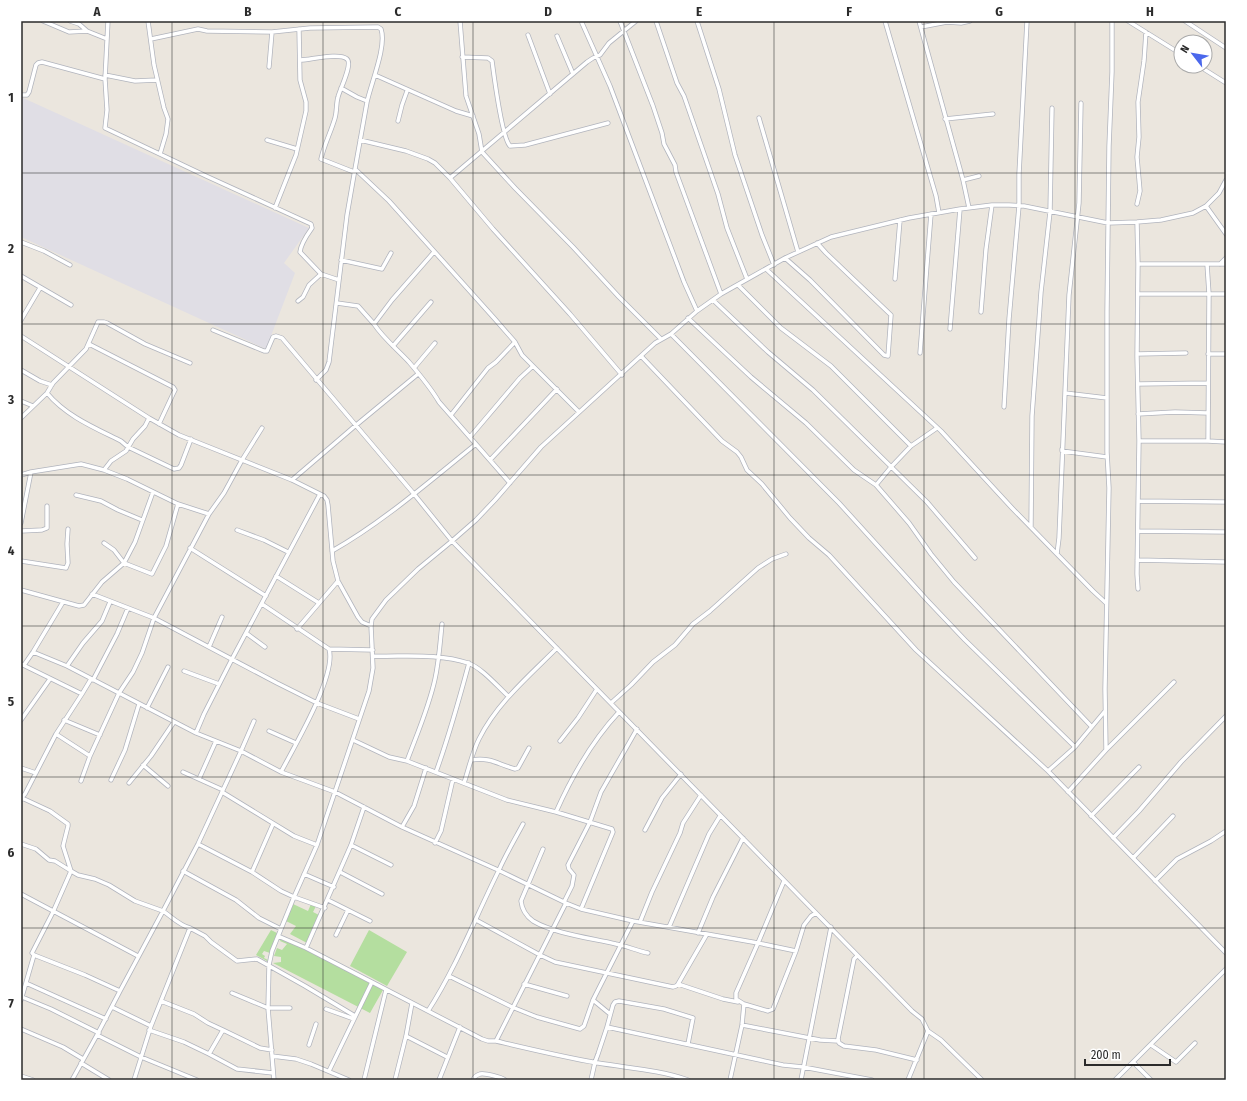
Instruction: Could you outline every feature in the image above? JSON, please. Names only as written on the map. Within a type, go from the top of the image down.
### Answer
[{"type":"street","points":[[43,21],[68,32],[87,31]]},
{"type":"street","points":[[70,21],[79,24],[87,31],[107,39]]},
{"type":"street","points":[[108,21],[105,77],[107,110],[106,128],[312,225],[312,228],[300,248],[300,252],[321,274],[339,280]]},
{"type":"street","points":[[148,21],[157,80],[168,119],[166,134],[160,154]]},
{"type":"street","points":[[460,21],[466,96],[479,134],[482,152],[619,297],[661,338]]},
{"type":"street","points":[[620,21],[653,106],[664,144],[675,165],[676,172],[721,294]]},
{"type":"street","points":[[450,178],[587,62],[600,55],[609,43],[636,21]]},
{"type":"street","points":[[656,21],[718,194],[727,228],[747,279]]},
{"type":"street","points":[[697,21],[721,96],[735,155],[762,235],[774,265]]},
{"type":"street","points":[[885,21],[936,196],[938,213]]},
{"type":"street","points":[[918,21],[963,180],[969,208]]},
{"type":"street","points":[[920,27],[947,22],[961,23],[970,21]]},
{"type":"street","points":[[1004,408],[1009,319],[1019,206],[1018,174],[1027,21]]},
{"type":"street","points":[[1106,750],[1106,603],[1109,488],[1107,458],[1108,223],[1112,21]]},
{"type":"street","points":[[1128,21],[1173,49]]},
{"type":"street","points":[[1185,21],[1226,48]]},
{"type":"street","points":[[582,23],[605,73],[684,282],[697,311]]},
{"type":"street","points":[[150,38],[198,29],[207,31],[272,32],[334,27],[378,27],[381,29],[381,45],[354,170],[341,260],[330,362],[326,370],[316,380]]},
{"type":"street","points":[[275,208],[296,155],[306,111],[306,102],[300,80],[301,60],[299,29]]},
{"type":"street","points":[[269,67],[272,32]]},
{"type":"street","points":[[1137,204],[1140,191],[1137,157],[1139,137],[1138,102],[1146,32]]},
{"type":"street","points":[[528,35],[550,94]]},
{"type":"street","points":[[557,36],[573,74]]},
{"type":"street","points":[[301,60],[326,56],[347,59],[349,66],[338,98],[336,116],[321,159],[354,170],[388,201],[515,342],[522,355],[579,412]]},
{"type":"street","points":[[462,57],[488,58],[492,61],[504,132],[508,145],[514,147],[525,145],[608,123]]},
{"type":"street","points":[[21,95],[27,95],[29,92],[36,66],[38,63],[42,62],[105,77],[135,81],[157,80]]},
{"type":"street","points":[[1212,74],[1226,83]]},
{"type":"street","points":[[375,75],[456,111],[473,116]]},
{"type":"street","points":[[341,88],[368,101]]},
{"type":"street","points":[[398,121],[408,90]]},
{"type":"street","points":[[1057,554],[1059,538],[1069,295],[1078,218],[1081,167],[1081,103]]},
{"type":"street","points":[[1031,527],[1032,416],[1041,292],[1050,212],[1052,108]]},
{"type":"street","points":[[945,119],[993,114]]},
{"type":"street","points":[[759,118],[798,252]]},
{"type":"street","points":[[267,140],[297,149]]},
{"type":"street","points":[[360,140],[406,151],[435,163],[450,178],[493,229],[622,374]]},
{"type":"street","points":[[963,180],[979,176]]},
{"type":"street","points":[[274,1080],[268,1008],[269,965],[272,951],[278,936],[317,845],[369,691],[373,668],[372,619],[386,600],[418,569],[452,541],[495,500],[541,447],[661,338],[671,334],[697,311],[721,294],[785,258],[831,237],[900,220],[960,209],[992,205],[1019,206],[1108,223],[1161,220],[1193,213],[1206,206],[1219,193],[1226,180]]},
{"type":"street","points":[[981,312],[986,249],[992,205]]},
{"type":"street","points":[[1206,206],[1226,234]]},
{"type":"street","points":[[950,329],[960,209]]},
{"type":"street","points":[[920,353],[931,214]]},
{"type":"street","points":[[895,278],[900,220]]},
{"type":"street","points":[[1137,222],[1137,354],[1139,441],[1138,589]]},
{"type":"street","points":[[21,242],[44,251],[70,265]]},
{"type":"street","points":[[785,258],[810,280],[884,355],[888,356],[891,315],[817,243]]},
{"type":"street","points":[[374,324],[405,284],[434,252]]},
{"type":"street","points":[[341,260],[382,269],[391,253]]},
{"type":"street","points":[[1220,264],[1226,258]]},
{"type":"street","points":[[1138,264],[1226,264]]},
{"type":"street","points":[[1207,264],[1209,294],[1208,441]]},
{"type":"street","points":[[766,269],[938,428],[1097,596],[1106,603]]},
{"type":"street","points":[[298,301],[303,297],[309,285],[321,274]]},
{"type":"street","points":[[21,276],[71,305]]},
{"type":"street","points":[[738,285],[781,328],[831,366],[911,446]]},
{"type":"street","points":[[21,320],[40,288]]},
{"type":"street","points":[[1138,294],[1226,294]]},
{"type":"street","points":[[713,300],[768,352],[813,390],[927,502],[975,558]]},
{"type":"street","points":[[393,346],[431,302]]},
{"type":"street","points":[[337,303],[358,306],[414,368],[451,415],[510,483]]},
{"type":"street","points":[[688,318],[751,377],[806,423],[854,470],[876,485],[909,523],[931,554],[954,582],[1091,726]]},
{"type":"street","points":[[21,418],[47,393],[68,366],[83,353],[89,344],[98,322],[104,322],[145,344],[190,363]]},
{"type":"street","points":[[213,330],[264,351],[269,349],[273,338],[279,336],[282,338],[452,541],[857,956],[922,1019],[928,1031],[941,1040],[982,1080]]},
{"type":"street","points":[[671,334],[839,503],[926,600],[959,634],[1075,747]]},
{"type":"street","points":[[21,336],[159,424],[179,435],[292,480],[320,494],[327,500],[332,551],[338,581],[358,617],[366,624],[371,626]]},
{"type":"street","points":[[1062,451],[1068,338]]},
{"type":"street","points":[[451,415],[488,368],[496,362],[515,342]]},
{"type":"street","points":[[414,368],[436,343]]},
{"type":"street","points":[[89,344],[173,387],[175,390],[174,394],[159,424]]},
{"type":"street","points":[[1137,354],[1186,353]]},
{"type":"street","points":[[1208,354],[1226,354]]},
{"type":"street","points":[[641,356],[722,441],[741,456],[748,470],[762,484],[790,518],[809,538],[829,555],[916,650],[1048,771],[1226,953]]},
{"type":"street","points":[[470,437],[520,378],[533,366]]},
{"type":"street","points":[[21,370],[40,381],[52,385]]},
{"type":"street","points":[[292,480],[418,374]]},
{"type":"street","points":[[1138,384],[1208,383]]},
{"type":"street","points":[[490,460],[556,389]]},
{"type":"street","points":[[47,393],[52,400],[71,414],[121,441],[128,447],[176,469],[180,465],[191,440]]},
{"type":"street","points":[[1065,393],[1107,398]]},
{"type":"street","points":[[21,401],[33,406]]},
{"type":"street","points":[[1138,414],[1175,412],[1208,413]]},
{"type":"street","points":[[104,470],[111,461],[126,451],[150,418]]},
{"type":"street","points":[[81,781],[90,756],[119,694],[133,672],[142,653],[154,618],[209,514],[224,493],[262,428]]},
{"type":"street","points":[[876,485],[911,446],[938,428]]},
{"type":"street","points":[[1139,441],[1226,442]]},
{"type":"street","points":[[332,551],[348,542],[414,494],[476,444]]},
{"type":"street","points":[[1062,451],[1107,458]]},
{"type":"street","points":[[21,475],[81,464],[104,470],[127,479],[178,504],[209,514]]},
{"type":"street","points":[[21,523],[31,472]]},
{"type":"street","points":[[21,590],[63,602],[82,606],[84,605],[102,582],[124,563],[135,542],[153,492]]},
{"type":"street","points":[[196,733],[219,684],[320,494]]},
{"type":"street","points":[[76,495],[102,501],[118,510],[142,520]]},
{"type":"street","points":[[1138,501],[1226,502]]},
{"type":"street","points":[[104,543],[114,550],[124,563],[152,574],[166,546],[178,504]]},
{"type":"street","points":[[21,531],[42,530],[47,528],[47,506]]},
{"type":"street","points":[[21,561],[66,568],[68,563],[68,529]]},
{"type":"street","points":[[237,530],[264,540],[288,552]]},
{"type":"street","points":[[1138,531],[1226,532]]},
{"type":"street","points":[[190,548],[266,596]]},
{"type":"street","points":[[611,703],[653,662],[675,645],[693,624],[710,611],[758,568],[772,559],[786,554]]},
{"type":"street","points":[[1137,560],[1226,562]]},
{"type":"street","points":[[276,576],[319,603]]},
{"type":"street","points":[[297,630],[338,581]]},
{"type":"street","points":[[92,594],[154,618],[317,703],[360,719]]},
{"type":"street","points":[[63,602],[33,652],[22,665],[82,694]]},
{"type":"street","points":[[67,666],[83,643],[102,621],[110,602]]},
{"type":"street","points":[[262,604],[297,630],[328,649],[373,650]]},
{"type":"street","points":[[128,608],[117,634],[92,680],[64,720],[21,799],[50,811],[68,824],[63,846],[70,871],[53,912],[32,953],[34,955],[22,998],[51,1009],[141,1057],[197,1080]]},
{"type":"street","points":[[209,647],[222,617]]},
{"type":"street","points":[[407,761],[420,728],[435,680],[442,624]]},
{"type":"street","points":[[246,633],[266,647]]},
{"type":"street","points":[[464,783],[471,760],[487,725],[508,696],[557,648]]},
{"type":"street","points":[[282,772],[317,703],[329,663],[330,653],[328,649]]},
{"type":"street","points":[[33,652],[67,666],[196,733],[241,751],[282,772],[335,792],[435,843],[498,870],[581,909],[640,922],[796,951]]},
{"type":"street","points":[[373,656],[439,657],[469,663],[508,696]]},
{"type":"street","points":[[436,772],[456,713],[469,663]]},
{"type":"street","points":[[147,708],[168,667]]},
{"type":"street","points":[[184,671],[219,684]]},
{"type":"street","points":[[21,720],[50,679]]},
{"type":"street","points":[[1068,792],[1106,750],[1174,682]]},
{"type":"street","points":[[560,740],[578,718],[597,689]]},
{"type":"street","points":[[111,780],[125,750],[139,704]]},
{"type":"street","points":[[1048,771],[1075,747],[1105,711]]},
{"type":"street","points":[[556,812],[575,774],[604,729],[619,712]]},
{"type":"street","points":[[1113,838],[1139,811],[1181,762],[1226,716]]},
{"type":"street","points":[[64,720],[100,735]]},
{"type":"street","points":[[72,1080],[98,1034],[198,844],[254,721]]},
{"type":"street","points":[[129,783],[151,756],[174,722]]},
{"type":"street","points":[[496,1041],[512,1007],[553,930],[574,880],[574,876],[568,865],[590,822],[608,779],[637,730]]},
{"type":"street","points":[[269,731],[296,743]]},
{"type":"street","points":[[56,734],[90,756]]},
{"type":"street","points":[[353,740],[389,756],[426,768],[507,800],[556,812],[612,829],[613,832],[581,909]]},
{"type":"street","points":[[199,779],[216,741]]},
{"type":"street","points":[[471,760],[489,759],[515,769],[520,766],[529,748]]},
{"type":"street","points":[[143,765],[168,786]]},
{"type":"street","points":[[21,768],[36,773]]},
{"type":"street","points":[[402,827],[414,806],[426,768]]},
{"type":"street","points":[[1091,816],[1139,768]]},
{"type":"street","points":[[183,772],[222,791],[294,836],[317,845]]},
{"type":"street","points":[[645,830],[662,798],[681,774]]},
{"type":"street","points":[[435,843],[441,831],[453,779]]},
{"type":"street","points":[[640,922],[652,892],[680,834],[683,823],[701,795]]},
{"type":"street","points":[[306,948],[334,887],[364,807]]},
{"type":"street","points":[[669,927],[709,834],[720,816]]},
{"type":"street","points":[[1133,858],[1173,816]]},
{"type":"street","points":[[252,872],[273,824]]},
{"type":"street","points":[[428,1011],[449,976],[498,870],[523,824]]},
{"type":"street","points":[[1155,881],[1177,859],[1226,831]]},
{"type":"street","points":[[698,933],[713,897],[743,838]]},
{"type":"street","points":[[21,844],[36,849],[49,860],[56,861],[78,875],[95,879],[109,885],[135,901],[150,905],[163,911],[178,923],[205,936],[236,961],[257,959],[269,965],[355,1017]]},
{"type":"street","points":[[198,844],[252,872],[281,891],[325,908]]},
{"type":"street","points":[[351,845],[391,865]]},
{"type":"street","points":[[543,849],[521,901],[522,909],[526,915],[534,921],[553,930],[621,945],[648,953]]},
{"type":"street","points":[[184,871],[236,900],[259,918],[281,929]]},
{"type":"street","points":[[340,872],[382,894]]},
{"type":"street","points":[[304,874],[334,887]]},
{"type":"street","points":[[739,1002],[736,999],[736,993],[784,881]]},
{"type":"street","points":[[21,894],[138,956]]},
{"type":"street","points":[[328,900],[370,920]]},
{"type":"street","points":[[336,935],[348,910]]},
{"type":"street","points":[[678,984],[723,999],[739,1002],[768,1011],[773,1009],[806,921],[816,913]]},
{"type":"street","points":[[476,920],[555,962],[670,986],[676,986],[678,984],[707,934]]},
{"type":"street","points":[[449,976],[512,1007],[537,1017],[580,1029],[584,1026],[592,1000],[634,920]]},
{"type":"street","points":[[134,1080],[150,1028],[190,928]]},
{"type":"street","points":[[801,1080],[831,928]]},
{"type":"street","points":[[278,936],[306,948],[488,1041],[496,1041],[537,1050],[556,1056],[662,1074],[688,1080]]},
{"type":"street","points":[[34,955],[85,975],[120,991]]},
{"type":"street","points":[[838,1041],[854,959],[857,956]]},
{"type":"street","points":[[1115,1080],[1226,969]]},
{"type":"street","points":[[329,1071],[372,982]]},
{"type":"street","points":[[26,983],[106,1019]]},
{"type":"street","points":[[524,984],[567,996]]},
{"type":"street","points":[[364,1080],[386,990]]},
{"type":"street","points":[[232,993],[268,1008],[290,1008]]},
{"type":"street","points":[[592,1000],[610,1014]]},
{"type":"street","points":[[161,1001],[194,1014],[208,1023],[260,1048],[272,1050]]},
{"type":"street","points":[[591,1080],[594,1062],[615,1002],[619,1001],[664,1009],[693,1018],[688,1044]]},
{"type":"street","points":[[395,1080],[406,1036],[412,1003]]},
{"type":"street","points":[[730,1080],[742,1025],[744,1004]]},
{"type":"street","points":[[112,1007],[150,1028],[184,1042],[237,1069],[274,1073]]},
{"type":"street","points":[[326,1009],[355,1017]]},
{"type":"street","points":[[309,1045],[316,1024]]},
{"type":"street","points":[[742,1025],[809,1038],[838,1041],[844,1046],[876,1050],[917,1060]]},
{"type":"street","points":[[438,1080],[460,1027]]},
{"type":"street","points":[[607,1027],[783,1065],[803,1066],[872,1080]]},
{"type":"street","points":[[21,1029],[56,1044],[109,1080]]},
{"type":"street","points":[[209,1054],[223,1030]]},
{"type":"street","points":[[908,1080],[928,1031]]},
{"type":"street","points":[[406,1036],[447,1057]]},
{"type":"street","points":[[1151,1045],[1176,1062],[1195,1043]]},
{"type":"street","points":[[272,1056],[296,1059],[349,1080]]},
{"type":"street","points":[[1133,1062],[1150,1080]]},
{"type":"street","points":[[473,1080],[479,1074],[501,1077],[505,1080]]},
{"type":"street","points":[[21,1076],[33,1080]]},
{"type":"shaded area","points":[[21,97],[309,228],[284,263],[295,273],[266,349],[21,237]]},
{"type":"green space","points":[[293,904],[308,911],[311,904],[316,906],[313,912],[319,915],[307,943],[290,934],[296,926],[286,921]]},
{"type":"green space","points":[[271,930],[277,933],[270,953],[264,951],[262,954],[265,956],[264,958],[268,960],[267,961],[256,955]]},
{"type":"green space","points":[[369,930],[407,952],[387,986],[350,966]]},
{"type":"green space","points":[[282,937],[383,990],[370,1013],[273,963],[281,962],[281,957],[274,956],[277,948],[282,950],[287,944],[280,941]]}]
